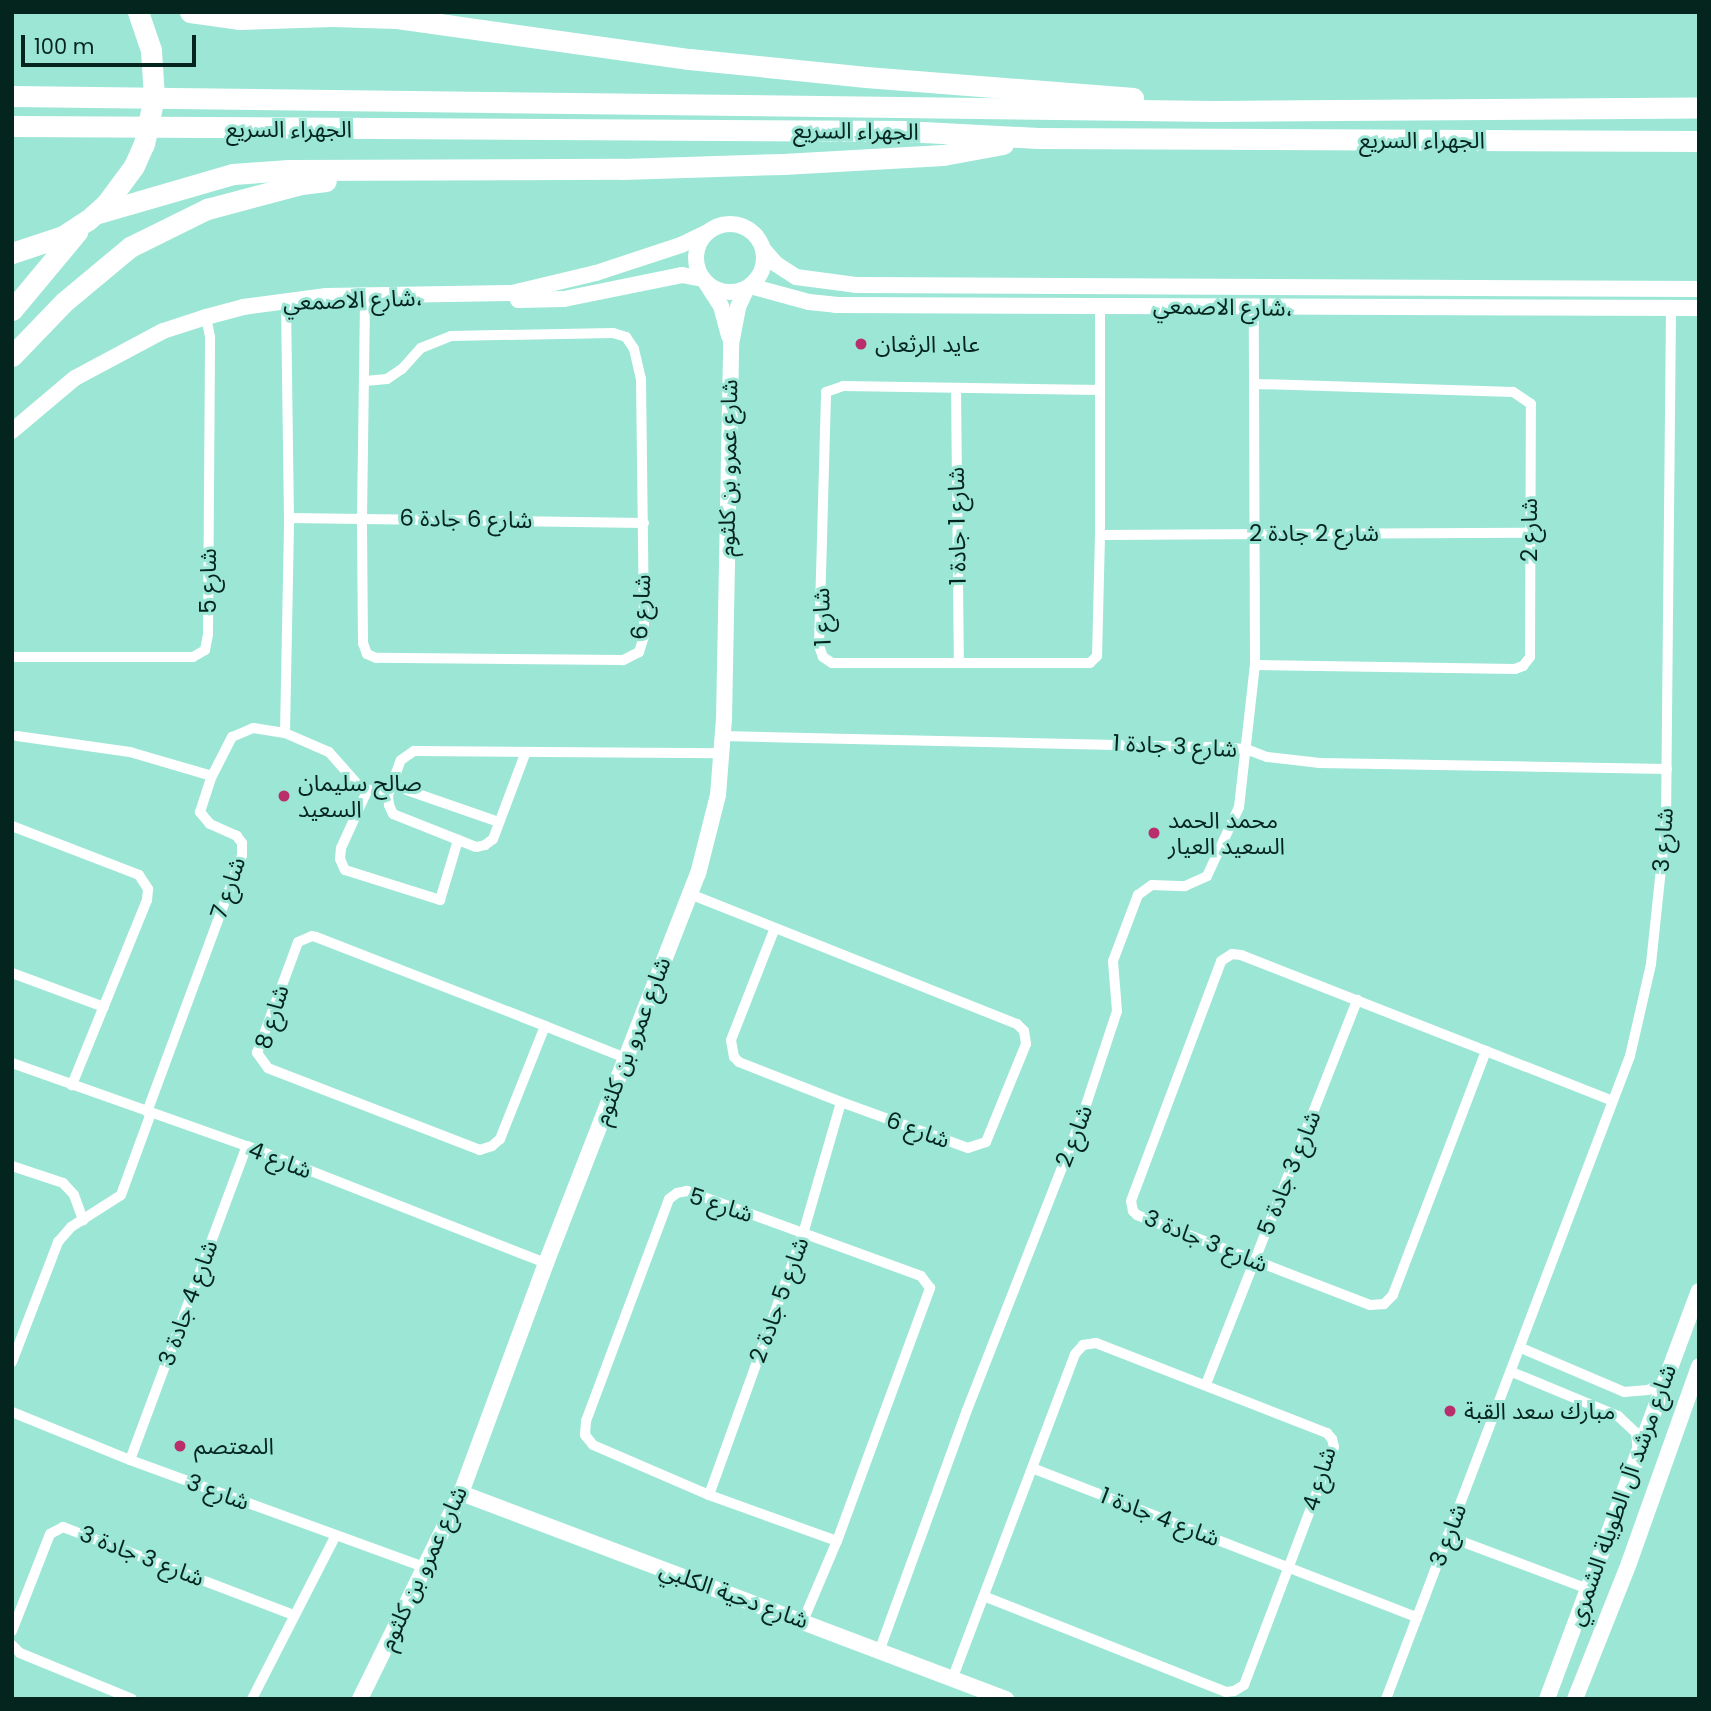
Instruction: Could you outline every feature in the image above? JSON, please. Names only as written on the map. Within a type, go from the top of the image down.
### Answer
[{"type":"highway","points":[[12,310],[121,186],[134,166],[151,121],[154,73],[151,50],[138,12]]},
{"type":"highway","points":[[190,12],[239,19],[300,16],[397,18],[689,59],[913,81],[1076,92],[1215,111]]},
{"type":"highway","points":[[270,12],[300,16]]},
{"type":"highway","name":"الجهراء السريع","points":[[12,96],[1215,111],[1699,108]]},
{"type":"highway","name":"الجهراء السريع","points":[[12,126],[891,131],[1038,138],[1699,141]]},
{"type":"highway","points":[[12,253],[64,236],[92,217],[233,174],[289,170],[622,169],[810,162],[943,155],[1038,138]]},
{"type":"highway","points":[[12,356],[64,302],[130,247],[207,209],[301,184],[429,171]]},
{"type":"street","points":[[741,225],[759,239],[764,250],[764,263],[759,276],[749,287],[725,292],[704,280],[696,260],[701,240],[718,226],[741,225]]},
{"type":"street","name":"شارع الاصمعي،","points":[[12,431],[75,377],[163,331],[206,317],[286,301],[365,296],[478,296],[538,289],[681,245],[708,232]]},
{"type":"street","name":"شارع الاصمعي،","points":[[764,250],[776,264],[796,277],[857,285],[1699,289]]},
{"type":"street","name":"شارع الاصمعي،","points":[[478,296],[514,301],[564,299],[677,276],[694,275],[704,280]]},
{"type":"street","name":"شارع عمرو بن كلثوم","points":[[704,280],[720,306],[730,344]]},
{"type":"street","name":"شارع الاصمعي،","points":[[749,287],[809,302],[836,305],[1699,309]]},
{"type":"street","name":"شارع عمرو بن كلثوم","points":[[360,1699],[461,1493],[546,1263],[690,894],[718,795],[723,736],[730,344],[738,307],[749,287]]},
{"type":"street","name":"شارع 6","points":[[365,296],[362,517],[363,643],[367,654],[376,658],[628,658],[641,648],[644,636],[641,379],[634,349],[626,337],[613,333],[451,336],[421,348],[402,369],[387,379],[365,381]]},
{"type":"street","points":[[285,733],[289,518],[286,301]]},
{"type":"street","name":"شارع 1","points":[[1100,305],[1101,390],[1099,651],[1095,659],[1090,663],[832,663],[823,657],[818,646],[826,392],[843,386],[1101,390]]},
{"type":"street","name":"شارع 2","points":[[880,1649],[967,1410],[1083,1114],[1117,1011],[1113,961],[1138,895],[1152,885],[1185,886],[1207,876],[1239,807],[1255,665],[1254,307]]},
{"type":"street","name":"شارع 3","points":[[1386,1699],[1630,1056],[1651,964],[1666,821],[1671,310]]},
{"type":"street","name":"شارع 5","points":[[12,657],[193,657],[205,650],[208,634],[210,337],[206,317]]},
{"type":"street","name":"شارع 2","points":[[1255,384],[1513,392],[1522,395],[1531,404],[1528,533],[1530,657],[1523,666],[1515,669],[1255,665]]},
{"type":"street","name":"شارع 1 جادة 1","points":[[956,388],[959,663]]},
{"type":"street","name":"شارع 6 جادة 6","points":[[289,518],[644,523]]},
{"type":"street","name":"شارع 2 جادة 2","points":[[1100,535],[1528,533]]},
{"type":"street","name":"شارع 7","points":[[149,1113],[242,855],[240,839],[206,821],[200,812],[212,776],[232,737],[253,728],[285,733],[329,752],[367,791]]},
{"type":"street","points":[[17,736],[130,752],[212,776]]},
{"type":"street","name":"شارع 3 جادة 1","points":[[723,736],[1246,749],[1267,757],[1320,763],[1667,769]]},
{"type":"street","points":[[525,754],[493,839],[485,845],[476,847],[393,814],[390,790],[401,760],[414,751],[525,754],[722,753]]},
{"type":"street","points":[[458,839],[440,900],[345,870],[340,859],[341,848],[367,791],[390,790],[499,822]]},
{"type":"street","points":[[12,826],[139,876],[146,884],[147,900],[72,1085]]},
{"type":"street","name":"شارع 6","points":[[690,894],[1017,1024],[1026,1036],[1026,1044],[989,1138],[977,1147],[968,1148],[740,1062],[731,1052],[732,1040],[775,928]]},
{"type":"street","name":"شارع 8","points":[[545,1026],[500,1139],[492,1146],[480,1150],[268,1068],[257,1053],[298,942],[307,936],[316,937],[545,1026],[626,1058]]},
{"type":"street","name":"شارع 3 جادة 3","points":[[1486,1051],[1389,1300],[1384,1304],[1370,1305],[1254,1261],[1137,1215],[1131,1207],[1221,961],[1232,954],[1241,955],[1357,1000],[1613,1101]]},
{"type":"street","points":[[12,972],[104,1007]]},
{"type":"street","name":"شارع 3 جادة 5","points":[[1206,1384],[1357,1000]]},
{"type":"street","name":"شارع 4","points":[[12,1063],[247,1146],[546,1263]]},
{"type":"street","name":"شارع 5 جادة 2","points":[[709,1495],[803,1234],[841,1102]]},
{"type":"street","points":[[12,1362],[58,1241],[63,1233],[121,1195],[149,1113]]},
{"type":"street","name":"شارع 4 جادة 3","points":[[130,1460],[247,1146]]},
{"type":"street","points":[[12,1166],[63,1183],[74,1195],[83,1220]]},
{"type":"street","name":"شارع 5","points":[[803,1621],[837,1541],[930,1288],[921,1276],[687,1191],[677,1192],[670,1199],[586,1421],[585,1435],[593,1445],[709,1495],[837,1541]]},
{"type":"street","name":"شارع مرشد آل الطويلة الشمري","points":[[1546,1699],[1699,1291]]},
{"type":"street","name":"شارع 4","points":[[953,1677],[1075,1354],[1083,1345],[1096,1343],[1206,1384],[1328,1433],[1332,1439],[1334,1447],[1244,1685],[1226,1692],[984,1597]]},
{"type":"street","points":[[1521,1348],[1625,1392],[1648,1390],[1665,1381]]},
{"type":"street","name":"شارع مرشد آل الطويلة الشمري","points":[[1577,1693],[1629,1563],[1699,1366]]},
{"type":"street","points":[[1512,1372],[1618,1416],[1636,1433],[1638,1451]]},
{"type":"street","name":"شارع 3","points":[[12,1412],[130,1460],[426,1568]]},
{"type":"street","name":"شارع 4 جادة 1","points":[[1032,1468],[1417,1617]]},
{"type":"street","name":"شارع دحية الكلبي","points":[[461,1493],[880,1649],[1006,1699]]},
{"type":"street","name":"شارع 3 جادة 3","points":[[12,1631],[50,1534],[63,1527],[293,1615]]},
{"type":"street","points":[[252,1699],[336,1535]]},
{"type":"street","points":[[1447,1536],[1588,1589],[1586,1620],[1564,1681],[1569,1689],[1577,1693]]},
{"type":"street","points":[[12,1645],[20,1653],[132,1699]]},
{"type":"place","name":"عايد الرثعان","points":[[861,344]]},
{"type":"place","name":"صالح سليمان السعيد","points":[[284,796]]},
{"type":"place","name":"محمد الحمد السعيد العيار","points":[[1154,833]]},
{"type":"place","name":"مبارك سعد القبة","points":[[1450,1411]]},
{"type":"place","name":"المعتصم","points":[[180,1446]]}]
